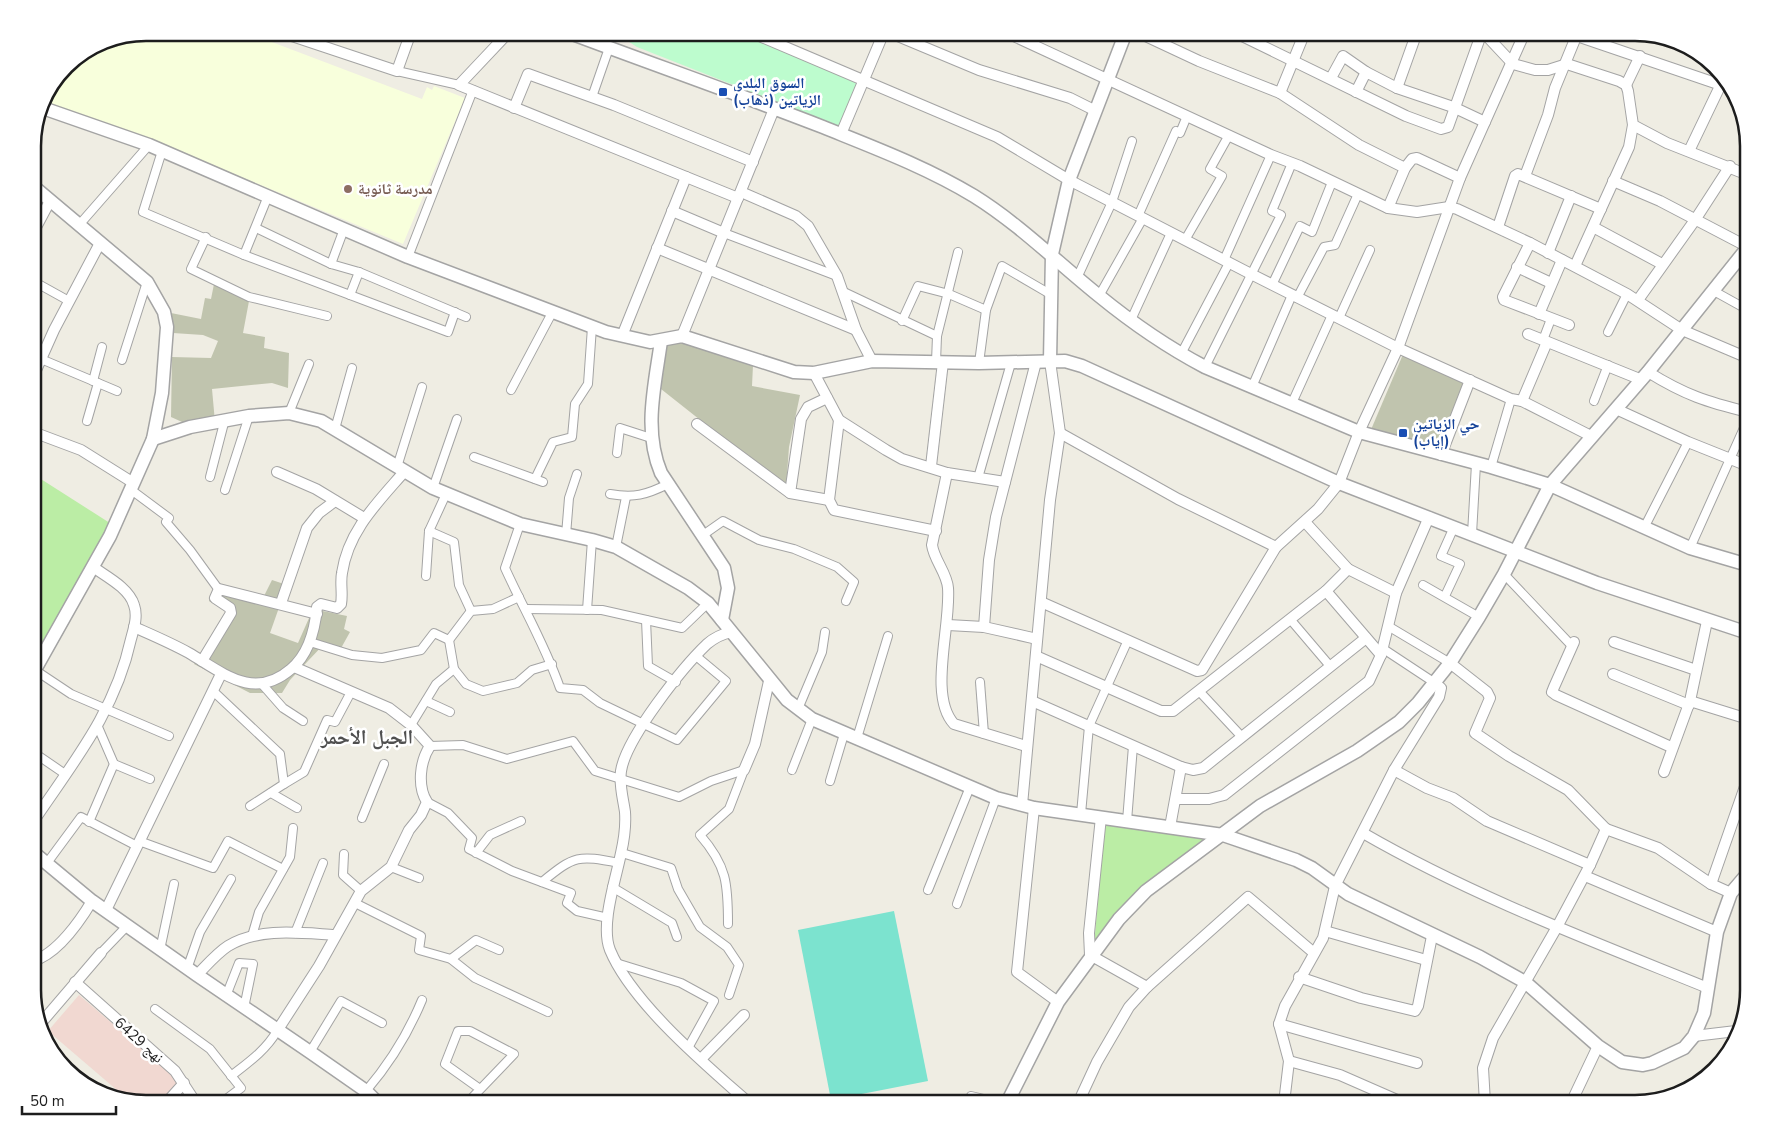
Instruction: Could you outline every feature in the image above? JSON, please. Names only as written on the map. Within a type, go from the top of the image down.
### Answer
[{"type":"street","points":[[318,41],[397,71],[473,90],[686,177],[739,195],[804,221],[837,276],[856,330],[872,361]]},
{"type":"street","points":[[397,71],[408,41]]},
{"type":"street","points":[[459,85],[501,41]]},
{"type":"street","points":[[591,41],[841,134],[920,166],[967,192],[1052,254],[1077,278],[1131,320],[1180,354],[1205,367],[1359,432],[1491,467],[1550,485],[1690,548],[1740,562]]},
{"type":"street","points":[[599,41],[604,46]]},
{"type":"street","points":[[771,41],[997,137],[1069,180],[1295,297],[1398,348],[1511,399],[1522,401],[1591,436]]},
{"type":"street","points":[[841,134],[881,41]]},
{"type":"street","points":[[910,41],[979,70],[1070,98],[1096,111]]},
{"type":"street","points":[[1024,41],[1052,56],[1108,78],[1388,208],[1432,212],[1449,207],[1498,227],[1638,300],[1682,330],[1740,355]]},
{"type":"street","points":[[1058,1002],[1017,972],[1028,806],[1026,746],[1032,701],[1050,500],[1060,433],[1050,361],[1052,254],[1069,180],[1122,41]]},
{"type":"street","points":[[1156,41],[1199,61],[1280,93],[1359,145],[1405,168]]},
{"type":"street","points":[[1255,41],[1406,116],[1441,129],[1448,127],[1453,107],[1479,41]]},
{"type":"street","points":[[1280,93],[1301,41]]},
{"type":"street","points":[[1397,88],[1414,41]]},
{"type":"street","points":[[1491,41],[1513,64],[1536,70],[1548,70],[1566,64],[1626,86]]},
{"type":"street","points":[[1242,737],[1195,683],[1200,671],[1210,659],[1276,547],[1305,522],[1339,483],[1359,432],[1398,348],[1460,178],[1522,41]]},
{"type":"street","points":[[1525,176],[1548,115],[1555,88],[1574,41]]},
{"type":"street","points":[[1597,41],[1716,80]]},
{"type":"street","points":[[592,97],[604,46]]},
{"type":"street","points":[[1331,78],[1343,56],[1366,72],[1397,88],[1453,107],[1485,122]]},
{"type":"street","points":[[1575,266],[1628,147],[1633,125],[1626,86],[1640,56]]},
{"type":"street","points":[[1356,92],[1366,72]]},
{"type":"street","points":[[514,108],[528,74],[592,97],[753,162]]},
{"type":"street","points":[[1689,151],[1720,86]]},
{"type":"street","points":[[408,257],[473,90]]},
{"type":"street","points":[[682,336],[774,109]]},
{"type":"street","points":[[48,110],[149,145],[408,257],[592,326],[641,341],[682,336],[784,370],[814,373],[872,361],[979,363],[1065,361],[1082,366],[1339,483],[1598,583],[1740,631]]},
{"type":"street","points":[[1099,296],[1140,217],[1176,131],[1180,133],[1187,116]]},
{"type":"street","points":[[1633,125],[1689,151],[1740,170]]},
{"type":"street","points":[[1185,240],[1222,176],[1210,169],[1229,135]]},
{"type":"street","points":[[1077,278],[1112,202],[1132,141]]},
{"type":"street","points":[[79,225],[149,145]]},
{"type":"street","points":[[162,151],[144,212],[244,255],[448,332],[455,312]]},
{"type":"street","points":[[1180,354],[1227,261],[1271,155]]},
{"type":"street","points":[[1388,208],[1405,168],[1412,159],[1417,158],[1460,178]]},
{"type":"street","points":[[1205,367],[1281,215],[1272,211],[1292,162]]},
{"type":"street","points":[[1638,300],[1695,220],[1730,166]]},
{"type":"street","points":[[1498,227],[1515,176],[1518,174],[1600,209]]},
{"type":"street","points":[[622,336],[686,177]]},
{"type":"street","points":[[1613,181],[1660,201],[1740,243]]},
{"type":"street","points":[[1272,285],[1300,226],[1312,232],[1332,182]]},
{"type":"street","points":[[41,193],[147,282],[164,312],[167,327],[162,393],[153,439],[110,536],[41,660]]},
{"type":"street","points":[[1252,387],[1295,297],[1324,247],[1336,245],[1358,194]]},
{"type":"street","points":[[244,255],[268,196]]},
{"type":"street","points":[[1548,253],[1571,196]]},
{"type":"street","points":[[41,218],[50,201]]},
{"type":"street","points":[[672,211],[837,276]]},
{"type":"street","points":[[256,228],[331,264],[358,272],[466,317]]},
{"type":"street","points":[[1593,228],[1662,264]]},
{"type":"street","points":[[331,264],[344,229]]},
{"type":"street","points":[[1131,320],[1171,232]]},
{"type":"street","points":[[206,238],[191,269],[249,296],[327,316]]},
{"type":"street","points":[[100,243],[41,359],[117,391]]},
{"type":"street","points":[[1530,243],[1503,297],[1504,300],[1569,325]]},
{"type":"street","points":[[657,248],[856,330]]},
{"type":"street","points":[[1292,403],[1370,250]]},
{"type":"street","points":[[931,466],[939,362],[937,336],[958,252]]},
{"type":"street","points":[[1012,1095],[1058,1002],[1090,955],[1118,919],[1146,891],[1260,806],[1357,751],[1398,722],[1435,683],[1450,663],[1504,574],[1550,485],[1645,376],[1740,257]]},
{"type":"street","points":[[1539,314],[1562,260]]},
{"type":"street","points":[[979,363],[986,310],[1002,266],[1050,294]]},
{"type":"street","points":[[1517,267],[1551,283]]},
{"type":"street","points":[[350,295],[358,272]]},
{"type":"street","points":[[122,360],[147,282]]},
{"type":"street","points":[[41,285],[69,301]]},
{"type":"street","points":[[902,321],[918,286],[949,294],[986,310]]},
{"type":"street","points":[[1712,290],[1740,306]]},
{"type":"street","points":[[844,292],[937,336]]},
{"type":"street","points":[[1608,332],[1627,294]]},
{"type":"street","points":[[511,390],[553,311]]},
{"type":"street","points":[[1522,401],[1545,341],[1551,319]]},
{"type":"street","points":[[535,479],[553,442],[572,437],[575,404],[588,384],[592,326]]},
{"type":"street","points":[[1528,334],[1608,365],[1645,376],[1693,397],[1740,410]]},
{"type":"street","points":[[661,340],[651,410],[651,438],[654,457],[668,484],[724,568],[726,602],[722,620]]},
{"type":"street","points":[[87,421],[102,347]]},
{"type":"street","points":[[984,627],[989,560],[996,517],[1036,362]]},
{"type":"street","points":[[978,478],[1011,363]]},
{"type":"street","points":[[289,413],[309,364]]},
{"type":"street","points":[[1594,401],[1608,365]]},
{"type":"street","points":[[335,429],[352,368]]},
{"type":"street","points":[[814,373],[839,420],[902,459],[931,466],[947,473],[1005,482]]},
{"type":"street","points":[[1441,455],[1470,380]]},
{"type":"street","points":[[134,626],[235,680],[261,683],[280,678],[294,667],[305,653],[310,642],[317,607],[321,604],[335,608],[341,604],[343,568],[349,545],[364,518],[401,470],[422,387]]},
{"type":"street","points":[[790,493],[801,419],[808,407],[827,398]]},
{"type":"street","points":[[1491,467],[1511,399]]},
{"type":"street","points":[[1616,409],[1740,463]]},
{"type":"street","points":[[153,439],[224,419],[249,416],[289,413],[321,421],[401,470],[446,494],[520,524],[592,540],[616,548],[688,588],[708,603],[769,681],[798,709],[812,719],[996,798],[1028,806],[1223,835],[1296,860],[1312,868],[1335,886],[1432,936],[1480,956],[1525,982],[1598,1046],[1622,1062],[1643,1065],[1670,1056],[1684,1048],[1694,1036],[1704,1013],[1716,932],[1731,893],[1740,882]]},
{"type":"street","points":[[225,490],[249,416]]},
{"type":"street","points":[[210,477],[224,419]]},
{"type":"street","points":[[433,488],[456,419]]},
{"type":"street","points":[[839,420],[829,500],[834,510],[936,530]]},
{"type":"street","points":[[697,424],[790,493],[829,500]]},
{"type":"street","points":[[617,453],[620,428],[651,438]]},
{"type":"street","points":[[1060,433],[1178,498],[1276,547]]},
{"type":"street","points":[[41,435],[81,450],[131,485],[169,518],[166,522],[190,550],[219,590],[281,603],[317,614]]},
{"type":"street","points":[[1690,548],[1740,438]]},
{"type":"street","points":[[1644,528],[1688,442]]},
{"type":"street","points":[[474,457],[543,482]]},
{"type":"street","points":[[1472,534],[1476,464]]},
{"type":"street","points":[[277,472],[316,489],[364,518]]},
{"type":"street","points":[[947,473],[932,545],[934,555],[948,586],[948,625],[940,692],[943,706],[954,724],[1026,746]]},
{"type":"street","points":[[566,535],[569,498],[578,474]]},
{"type":"street","points":[[610,494],[626,497],[647,495],[668,484]]},
{"type":"street","points":[[426,576],[429,531],[446,494]]},
{"type":"street","points":[[616,548],[626,497]]},
{"type":"street","points":[[281,603],[307,528],[319,514],[335,501]]},
{"type":"street","points":[[1176,800],[1209,799],[1224,795],[1369,681],[1381,651],[1396,593],[1430,517]]},
{"type":"street","points":[[703,535],[723,521],[759,540],[794,549],[837,567],[854,582],[846,601]]},
{"type":"street","points":[[1305,522],[1348,569],[1396,593]]},
{"type":"street","points":[[520,524],[506,568],[552,664],[560,688],[583,690],[600,703],[677,740],[726,680],[696,656]]},
{"type":"street","points":[[1445,596],[1460,564],[1441,556],[1454,527]]},
{"type":"street","points":[[429,531],[454,542],[459,585],[471,611]]},
{"type":"street","points":[[587,610],[592,540]]},
{"type":"street","points":[[41,810],[98,727],[120,680],[134,626],[136,615],[131,598],[121,588],[93,568]]},
{"type":"street","points":[[1036,656],[1167,712],[1173,711],[1326,591],[1348,569]]},
{"type":"street","points":[[1504,574],[1573,644],[1552,692],[1556,696],[1671,747]]},
{"type":"street","points":[[1423,585],[1479,617]]},
{"type":"street","points":[[202,661],[231,613],[230,608],[215,598],[219,590]]},
{"type":"street","points":[[1285,1095],[1289,1061],[1279,1024],[1300,977],[1325,932],[1326,920],[1335,886],[1394,770],[1439,697],[1441,688],[1381,651],[1366,638],[1326,591]]},
{"type":"street","points":[[519,598],[494,609],[471,611],[449,640],[454,669],[466,684],[482,690],[517,683],[532,670],[552,664]]},
{"type":"street","points":[[1041,602],[1200,671]]},
{"type":"street","points":[[526,609],[602,610],[682,628],[708,603]]},
{"type":"street","points":[[646,620],[648,666],[676,682]]},
{"type":"street","points":[[1290,620],[1330,666]]},
{"type":"street","points":[[1664,772],[1671,747],[1689,703],[1707,621]]},
{"type":"street","points":[[948,625],[984,627],[1037,639]]},
{"type":"street","points":[[1388,626],[1450,663],[1487,692],[1490,698],[1475,733],[1509,756],[1568,790],[1606,829],[1658,848],[1711,884],[1731,893]]},
{"type":"street","points":[[731,632],[708,643],[696,656],[642,724],[621,768],[620,779],[625,820],[620,858],[612,887],[608,918],[608,943],[616,963],[642,997],[688,1048],[739,1095]]},
{"type":"street","points":[[798,709],[822,652],[825,632]]},
{"type":"street","points":[[310,642],[352,655],[382,658],[421,650],[434,633],[449,640]]},
{"type":"street","points":[[857,738],[888,636]]},
{"type":"street","points":[[1032,701],[1181,767],[1193,770],[1203,768],[1366,638]]},
{"type":"street","points":[[1081,814],[1089,726],[1128,640]]},
{"type":"street","points":[[1614,642],[1696,670]]},
{"type":"street","points":[[294,667],[389,708],[410,725],[430,746],[463,745],[507,759],[573,741],[595,771],[679,797],[711,781],[744,770]]},
{"type":"street","points":[[410,725],[436,684],[454,669]]},
{"type":"street","points":[[106,910],[221,674]]},
{"type":"street","points":[[1613,674],[1689,703],[1740,717]]},
{"type":"street","points":[[41,676],[71,694],[169,736]]},
{"type":"street","points":[[728,924],[728,886],[714,852],[700,835],[729,809],[756,744],[769,681]]},
{"type":"street","points":[[980,682],[984,734]]},
{"type":"street","points":[[261,683],[283,708],[304,721]]},
{"type":"street","points":[[213,691],[280,754],[284,784]]},
{"type":"street","points":[[250,806],[304,772],[328,720],[335,722],[351,692]]},
{"type":"street","points":[[426,701],[450,712]]},
{"type":"street","points":[[792,770],[812,719]]},
{"type":"street","points":[[98,727],[114,764],[150,778]]},
{"type":"street","points":[[830,781],[844,734]]},
{"type":"street","points":[[430,746],[423,758],[422,793],[427,802],[448,812],[472,838],[469,849],[512,871],[571,893],[567,903],[576,911],[608,918]]},
{"type":"street","points":[[1127,821],[1134,746]]},
{"type":"street","points":[[41,758],[65,774]]},
{"type":"street","points":[[89,822],[114,764]]},
{"type":"street","points":[[362,818],[384,764]]},
{"type":"street","points":[[1170,827],[1181,767]]},
{"type":"street","points":[[1394,770],[1421,785],[1453,798],[1487,821],[1590,865]]},
{"type":"street","points":[[928,890],[970,787]]},
{"type":"street","points":[[271,793],[297,808]]},
{"type":"street","points":[[957,904],[996,798]]},
{"type":"street","points":[[1711,884],[1740,801]]},
{"type":"street","points":[[231,1076],[256,1057],[270,1042],[320,966],[361,891],[391,867],[409,830],[421,815],[427,802]]},
{"type":"street","points":[[47,863],[81,817],[138,843],[213,868],[228,841],[283,869]]},
{"type":"street","points":[[1090,955],[1089,934],[1100,817]]},
{"type":"street","points":[[476,853],[490,835],[521,821]]},
{"type":"street","points":[[252,936],[259,912],[290,857],[293,828]]},
{"type":"street","points":[[1484,1095],[1483,1068],[1494,1038],[1585,876],[1606,829]]},
{"type":"street","points":[[1363,833],[1412,861],[1557,927],[1708,988]]},
{"type":"street","points":[[344,854],[343,875],[361,891]]},
{"type":"street","points":[[542,882],[562,865],[585,857],[620,858],[671,868],[678,888],[700,926],[727,947],[740,965],[729,995]]},
{"type":"street","points":[[41,858],[92,901],[160,950],[370,1095]]},
{"type":"street","points":[[295,933],[323,863]]},
{"type":"street","points":[[391,867],[419,878]]},
{"type":"street","points":[[1585,876],[1716,932]]},
{"type":"street","points":[[192,972],[200,932],[231,879]]},
{"type":"street","points":[[160,950],[174,884]]},
{"type":"street","points":[[612,887],[672,923],[676,937]]},
{"type":"street","points":[[1082,1095],[1115,1030],[1129,1007],[1147,987],[1248,897],[1314,952]]},
{"type":"street","points":[[41,957],[79,922],[92,901]]},
{"type":"street","points":[[355,904],[422,936],[419,950],[451,958],[475,978],[548,1012]]},
{"type":"street","points":[[45,1017],[127,926]]},
{"type":"street","points":[[1325,932],[1426,960]]},
{"type":"street","points":[[192,972],[227,947],[252,936],[295,933],[336,935]]},
{"type":"street","points":[[1300,977],[1361,998],[1415,1010],[1418,1006],[1432,936]]},
{"type":"street","points":[[451,958],[476,940],[499,950]]},
{"type":"street","points":[[1090,955],[1147,987]]},
{"type":"street","points":[[226,996],[239,963],[253,964],[244,1008]]},
{"type":"street","points":[[616,963],[681,984],[714,1001],[688,1048]]},
{"type":"street","name":"نهج 6429","points":[[75,982],[175,1072],[191,1095]]},
{"type":"street","points":[[366,1091],[384,1070],[409,1031],[422,1000]]},
{"type":"street","points":[[310,1052],[341,1001],[382,1023]]},
{"type":"street","points":[[155,1009],[210,1049],[240,1088],[232,1095]]},
{"type":"street","points":[[702,1060],[744,1015]]},
{"type":"street","points":[[1279,1024],[1416,1063]]},
{"type":"street","points":[[475,1095],[514,1054],[470,1031],[458,1031],[445,1064],[480,1089]]},
{"type":"street","points":[[1694,1036],[1731,1032]]},
{"type":"street","points":[[1575,1095],[1598,1046]]},
{"type":"street","points":[[1289,1061],[1340,1075],[1384,1095]]},
{"type":"street","points":[[174,1095],[184,1083]]},
{"type":"shaded area","name":"مدرسة ثانوية","points":[[140,41],[269,41],[422,99],[427,87],[432,90],[434,86],[465,98],[403,244],[138,134],[50,106],[63,82],[82,63],[94,55],[113,47]]},
{"type":"shaded area","points":[[214,284],[249,301],[243,333],[265,337],[264,348],[289,353],[288,388],[272,383],[212,389],[215,422],[191,426],[171,417],[172,357],[211,358],[218,341],[203,335],[173,333],[171,313],[201,319],[205,298],[211,299]]},
{"type":"shaded area","points":[[683,342],[753,365],[752,386],[800,395],[789,447],[786,488],[661,389],[667,344]]},
{"type":"shaded area","points":[[1404,352],[1466,381],[1439,453],[1370,432]]},
{"type":"shaded area","points":[[272,580],[287,585],[270,633],[298,643],[313,609],[347,616],[344,629],[350,632],[340,650],[325,643],[290,680],[282,693],[250,693],[194,664],[226,611],[209,601],[219,585],[263,598]]},
{"type":"shaded area","points":[[894,911],[928,1081],[857,1095],[830,1095],[798,930]]},
{"type":"shaded area","points":[[79,995],[183,1084],[173,1095],[133,1094],[117,1090],[49,1030]]},
{"type":"green space","points":[[628,41],[763,41],[861,82],[840,127],[637,47]]},
{"type":"green space","points":[[41,479],[113,525],[41,649]]},
{"type":"green space","points":[[1105,822],[1209,836],[1094,945]]},
{"type":"place","name":"السوق البلدي الزياتين (ذهاب)","points":[[723,92]]},
{"type":"place","name":"مدرسة ثانوية","points":[[348,189]]},
{"type":"place","name":"حي الزياتين (إياب)","points":[[1403,433]]},
{"type":"district","name":"الجبل الأحمر","points":[[367,737]]}]
